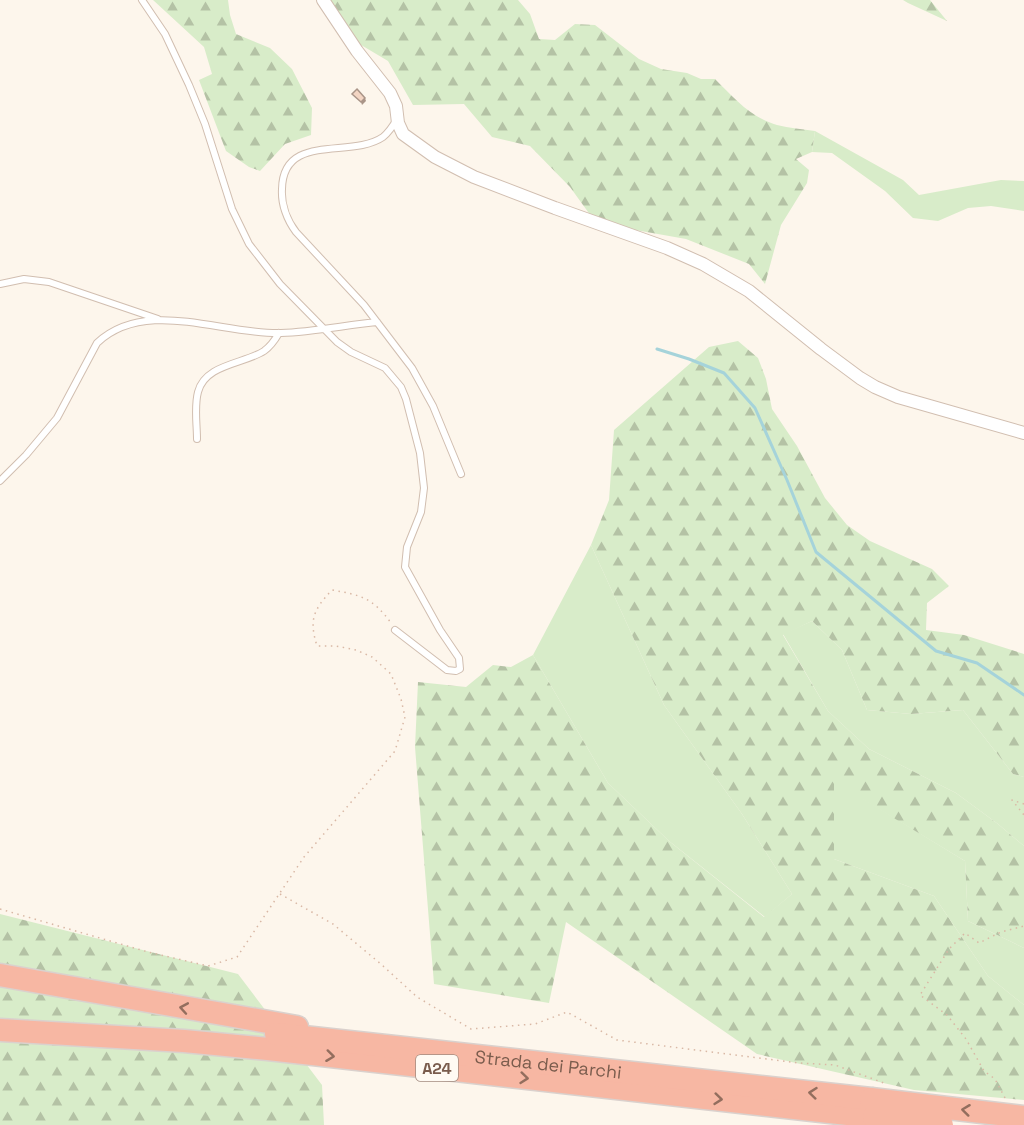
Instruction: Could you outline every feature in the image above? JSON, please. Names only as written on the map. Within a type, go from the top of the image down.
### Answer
[{"type":"highway","points":[[0,975],[408,1047]]},
{"type":"highway","name":"Strada dei Parchi","points":[[0,1014],[232,1030],[408,1047],[872,1108],[942,1125]]},
{"type":"highway","name":"Strada dei Parchi","points":[[0,1030],[184,1041],[872,1108],[1024,1117]]},
{"type":"street","points":[[323,0],[357,51],[390,93],[396,106],[399,127],[407,137],[449,165],[531,199],[674,251],[726,276],[749,291],[821,349],[871,385],[898,397],[1024,433]]},
{"type":"lane","points":[[142,0],[165,33],[189,85],[205,124],[232,209],[245,238],[280,284],[324,328],[344,347],[388,371],[404,393],[420,453],[424,488],[421,512],[406,550],[405,567],[435,622],[459,658],[460,669],[453,672],[445,669],[395,630]]},
{"type":"lane","points":[[397,118],[387,134],[371,143],[301,154],[287,168],[282,186],[284,206],[292,227],[377,321],[412,369],[428,394],[460,474]]},
{"type":"lane","points":[[0,284],[24,279],[49,282],[159,319],[279,333],[377,321]]},
{"type":"lane","points":[[0,480],[26,455],[57,418],[97,343],[118,329],[159,319]]},
{"type":"lane","points":[[197,440],[197,398],[201,384],[216,371],[263,352],[272,345],[279,333]]},
{"type":"path","points":[[0,909],[148,952],[208,966],[237,957],[304,857],[395,751],[405,717],[391,674],[372,657],[356,650],[336,646],[317,646],[313,632],[316,606],[332,590],[361,595],[381,609],[395,630]]},
{"type":"path","points":[[1024,804],[1012,800],[1024,815]]},
{"type":"path","points":[[280,894],[333,924],[417,997],[471,1029],[535,1024],[567,1012],[617,1040],[799,1063],[835,1065],[890,1086]]},
{"type":"path","points":[[1006,1100],[995,1079],[984,1071],[966,1039],[946,1015],[920,995],[949,949],[965,933],[980,943],[1000,932],[1024,926]]},
{"type":"green space","points":[[153,0],[228,0],[236,34],[270,48],[292,69],[312,108],[311,135],[285,144],[260,171],[249,167],[226,151],[199,80],[212,74],[204,47]]},
{"type":"green space","points":[[324,0],[518,0],[530,14],[539,39],[555,40],[575,24],[595,25],[639,59],[661,69],[687,73],[701,79],[715,79],[743,106],[768,122],[815,131],[812,152],[796,159],[809,170],[807,183],[781,225],[765,284],[749,264],[686,239],[596,223],[570,187],[530,146],[492,137],[464,104],[413,105],[388,61],[346,36]]},
{"type":"green space","points":[[903,0],[930,0],[947,21],[908,3]]},
{"type":"green space","points":[[815,131],[903,180],[919,195],[1001,180],[1024,181],[1024,211],[991,206],[968,208],[938,221],[913,218],[885,191],[832,153],[812,152]]},
{"type":"green space","points":[[738,341],[758,358],[766,379],[772,409],[797,446],[825,498],[847,525],[870,541],[932,569],[949,586],[927,603],[926,630],[964,635],[1024,654],[1024,777],[1013,774],[963,710],[911,714],[867,710],[842,650],[812,621],[783,635],[828,711],[869,749],[956,793],[1024,846],[1024,948],[968,921],[965,861],[834,782],[834,859],[934,896],[988,976],[1024,1005],[1024,1100],[914,1090],[757,1054],[566,922],[549,1003],[434,984],[415,747],[418,682],[466,687],[493,665],[511,667],[533,655],[608,783],[669,841],[764,917],[792,894],[742,814],[664,705],[591,545],[609,500],[614,430],[709,347]]},
{"type":"green space","points":[[591,545],[664,705],[742,814],[792,894],[765,917],[669,841],[608,783],[533,655]]},
{"type":"green space","points":[[812,621],[842,650],[867,710],[911,714],[963,710],[1013,774],[1024,777],[1024,846],[956,793],[869,749],[828,711],[783,634]]},
{"type":"green space","points":[[834,781],[965,861],[968,921],[1024,948],[1024,1005],[988,976],[934,896],[834,859]]},
{"type":"green space","points":[[0,914],[238,974],[322,1085],[324,1125],[0,1125]]},
{"type":"building","points":[[357,89],[365,98],[361,102],[352,94]]},
{"type":"waterway","points":[[657,349],[724,373],[755,408],[816,552],[936,651],[977,663],[1024,695]]}]
